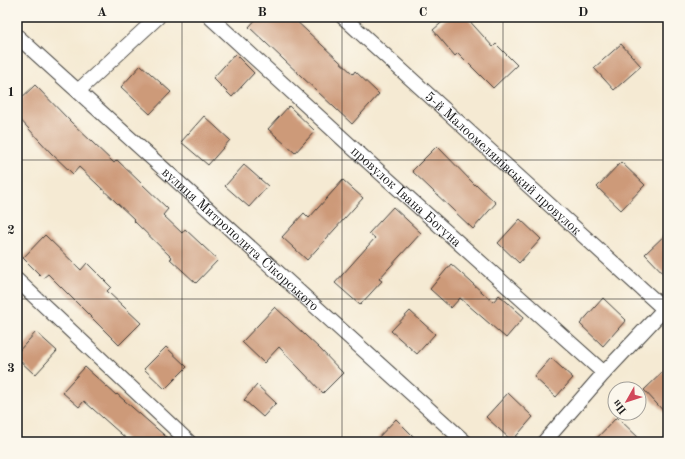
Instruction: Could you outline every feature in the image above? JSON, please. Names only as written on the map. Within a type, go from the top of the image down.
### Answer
[{"type":"street","points":[[78,91],[158,17]]},
{"type":"street","name":"провулок Івана Богуна","points":[[210,17],[365,159],[604,373]]},
{"type":"street","name":"5-й Малоомелянівський провулок","points":[[343,17],[666,307]]},
{"type":"street","name":"вулиця Митрополита Сікорського","points":[[17,36],[465,442]]},
{"type":"street","points":[[17,280],[189,442]]},
{"type":"street","points":[[544,442],[604,373],[666,307]]},
{"type":"building","points":[[258,17],[292,17],[353,74],[355,71],[379,94],[352,124],[249,27]]},
{"type":"building","points":[[448,17],[466,17],[493,47],[496,44],[517,65],[493,88],[458,53],[455,56],[433,30]]},
{"type":"building","points":[[621,44],[641,66],[614,90],[594,68]]},
{"type":"building","points":[[235,54],[254,73],[232,97],[213,78]]},
{"type":"building","points":[[141,65],[171,92],[150,114],[121,87]]},
{"type":"building","points":[[35,85],[114,163],[117,160],[168,209],[163,215],[182,233],[185,229],[218,260],[196,283],[170,259],[172,258],[134,221],[135,220],[79,167],[73,174],[51,153],[17,116],[17,102]]},
{"type":"building","points":[[289,106],[315,131],[295,153],[268,129]]},
{"type":"building","points":[[204,116],[230,140],[208,165],[181,142]]},
{"type":"building","points":[[437,146],[476,186],[477,185],[496,203],[473,229],[412,171]]},
{"type":"building","points":[[621,162],[645,185],[621,210],[597,187]]},
{"type":"building","points":[[244,165],[268,186],[249,207],[225,186]]},
{"type":"building","points":[[343,180],[363,198],[307,260],[282,237],[304,213],[309,218]]},
{"type":"building","points":[[393,207],[421,233],[379,279],[382,281],[360,305],[335,283],[375,238],[369,233]]},
{"type":"building","points":[[520,219],[541,239],[519,263],[498,243]]},
{"type":"building","points":[[668,232],[668,278],[645,254]]},
{"type":"building","points":[[45,235],[81,270],[87,263],[111,287],[107,291],[141,323],[119,345],[48,274],[43,278],[23,258]]},
{"type":"building","points":[[451,264],[493,302],[499,295],[524,317],[506,338],[460,298],[451,308],[430,289]]},
{"type":"building","points":[[603,298],[626,320],[603,346],[580,324]]},
{"type":"building","points":[[275,307],[320,349],[343,373],[323,393],[279,347],[264,363],[242,342]]},
{"type":"building","points":[[410,311],[435,334],[417,354],[391,331]]},
{"type":"building","points":[[36,332],[57,351],[35,375],[17,358],[17,353]]},
{"type":"building","points":[[166,347],[187,367],[165,389],[144,369]]},
{"type":"building","points":[[551,358],[573,378],[556,397],[534,377]]},
{"type":"building","points":[[85,367],[172,442],[130,442],[84,401],[79,407],[62,392]]},
{"type":"building","points":[[668,367],[668,416],[647,393],[647,387]]},
{"type":"building","points":[[257,385],[276,403],[263,417],[244,400]]},
{"type":"building","points":[[508,393],[533,417],[512,441],[486,417]]},
{"type":"building","points":[[396,419],[419,442],[374,442]]},
{"type":"building","points":[[613,421],[621,421],[643,442],[593,442]]}]
